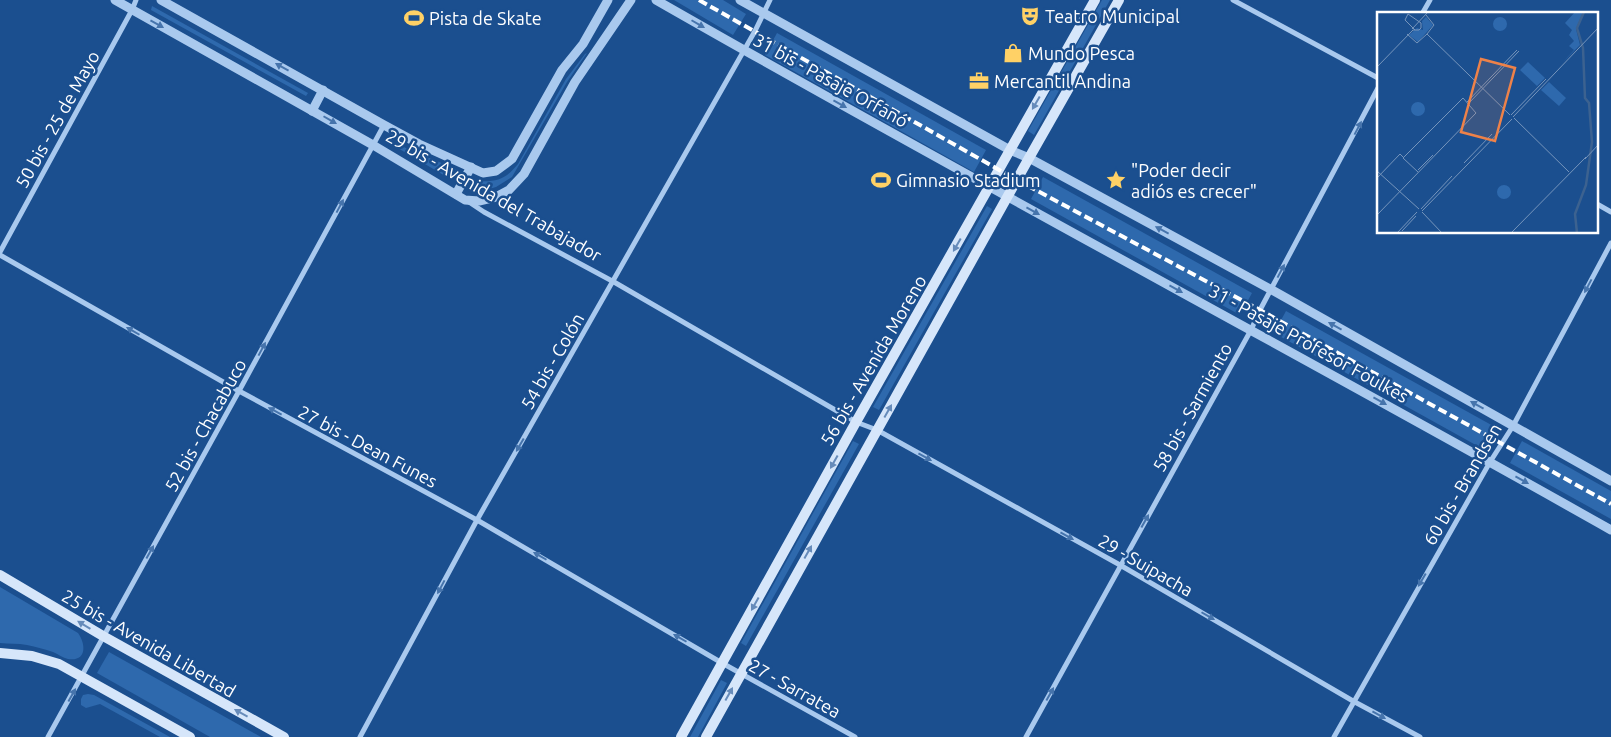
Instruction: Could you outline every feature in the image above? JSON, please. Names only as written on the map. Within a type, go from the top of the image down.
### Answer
[{"type":"main road","name":"56 bis - Avenida Moreno","points":[[681,737],[856,422],[1095,0]]},
{"type":"main road","name":"56 bis - Avenida Moreno","points":[[706,737],[1119,0]]},
{"type":"main road","name":"25 bis - Avenida Libertad","points":[[0,575],[103,636],[284,737]]},
{"type":"main road","points":[[0,653],[32,656],[59,664],[190,737]]},
{"type":"street","name":"29 bis - Avenida del Trabajador","points":[[115,0],[312,110],[484,212],[614,282],[856,422]]},
{"type":"street","name":"50 bis - 25 de Mayo","points":[[0,253],[136,0]]},
{"type":"street","name":"29 bis - Avenida del Trabajador","points":[[161,0],[419,144],[483,173],[496,171],[512,159],[562,70],[583,44],[608,0]]},
{"type":"street","points":[[465,200],[479,201],[496,198],[509,190],[524,174],[575,82],[631,0]]},
{"type":"street","name":"31 bis - Pasaje Orfanó","points":[[656,0],[990,187]]},
{"type":"street","name":"31 bis - Pasaje Orfanó","points":[[740,0],[1010,150]]},
{"type":"street","name":"54 bis - Colón","points":[[360,737],[477,520],[614,282],[755,31],[770,0]]},
{"type":"street","points":[[1233,0],[1377,77]]},
{"type":"street","points":[[1423,12],[1430,0]]},
{"type":"street","points":[[312,110],[323,90]]},
{"type":"street","name":"58 bis - Sarmiento","points":[[1026,737],[1251,330],[1377,90]]},
{"type":"street","name":"52 bis - Chacabuco","points":[[48,737],[384,125]]},
{"type":"street","name":"31 - Pasaje Profesor Foulkes","points":[[1010,150],[1029,158],[1272,290],[1611,480]]},
{"type":"street","points":[[456,194],[471,167]]},
{"type":"street","name":"31 - Pasaje Profesor Foulkes","points":[[990,187],[1611,530]]},
{"type":"street","points":[[1598,205],[1611,212]]},
{"type":"street","name":"60 bis - Brandsen","points":[[1334,737],[1353,700],[1490,462],[1513,426],[1611,244]]},
{"type":"street","name":"27 bis - Dean Funes","points":[[0,253],[239,391],[477,520],[722,662]]},
{"type":"street","name":"29 - Suipacha","points":[[856,422],[877,430],[1120,565],[1420,737]]},
{"type":"street","name":"27 - Sarratea","points":[[722,662],[855,737]]},
{"type":"shaded area","points":[[674,0],[723,0],[746,14],[733,35]]},
{"type":"shaded area","points":[[1102,0],[1110,0],[1034,135],[1028,131]]},
{"type":"shaded area","points":[[152,6],[308,93],[306,96],[151,10]]},
{"type":"shaded area","points":[[777,33],[986,150],[974,172],[765,55]]},
{"type":"shaded area","points":[[587,53],[567,82],[512,177],[496,187],[476,193],[471,189],[475,181],[494,181],[504,177],[518,164],[566,79]]},
{"type":"shaded area","points":[[397,144],[459,171],[452,180],[396,147]]},
{"type":"shaded area","points":[[1043,177],[1252,293],[1240,315],[1031,199]]},
{"type":"shaded area","points":[[987,206],[992,209],[879,410],[873,407]]},
{"type":"shaded area","points":[[1286,311],[1495,427],[1483,449],[1274,333]]},
{"type":"shaded area","points":[[853,441],[859,444],[746,646],[741,643]]},
{"type":"shaded area","points":[[1522,441],[1611,491],[1611,519],[1510,463]]},
{"type":"shaded area","points":[[0,587],[78,633],[83,647],[82,655],[79,658],[68,659],[53,652],[34,647],[0,643]]},
{"type":"shaded area","points":[[109,652],[261,737],[210,737],[97,673]]},
{"type":"shaded area","points":[[721,680],[727,683],[698,737],[690,737]]},
{"type":"shaded area","points":[[83,695],[94,695],[170,737],[160,737],[100,704],[86,708],[81,705],[81,699]]},
{"type":"railway","points":[[699,0],[1017,180],[1260,310],[1611,504]]},
{"type":"place","name":"Teatro Municipal","points":[[1030,16]]},
{"type":"place","name":"Pista de Skate","points":[[414,18]]},
{"type":"place","name":"Mundo Pesca","points":[[1013,53]]},
{"type":"place","name":"Mercantil Andina","points":[[979,81]]},
{"type":"place","name":"Gimnasio Stadium","points":[[881,180]]},
{"type":"place","name":"\"Poder decir adiós es crecer\"","points":[[1116,180]]}]
